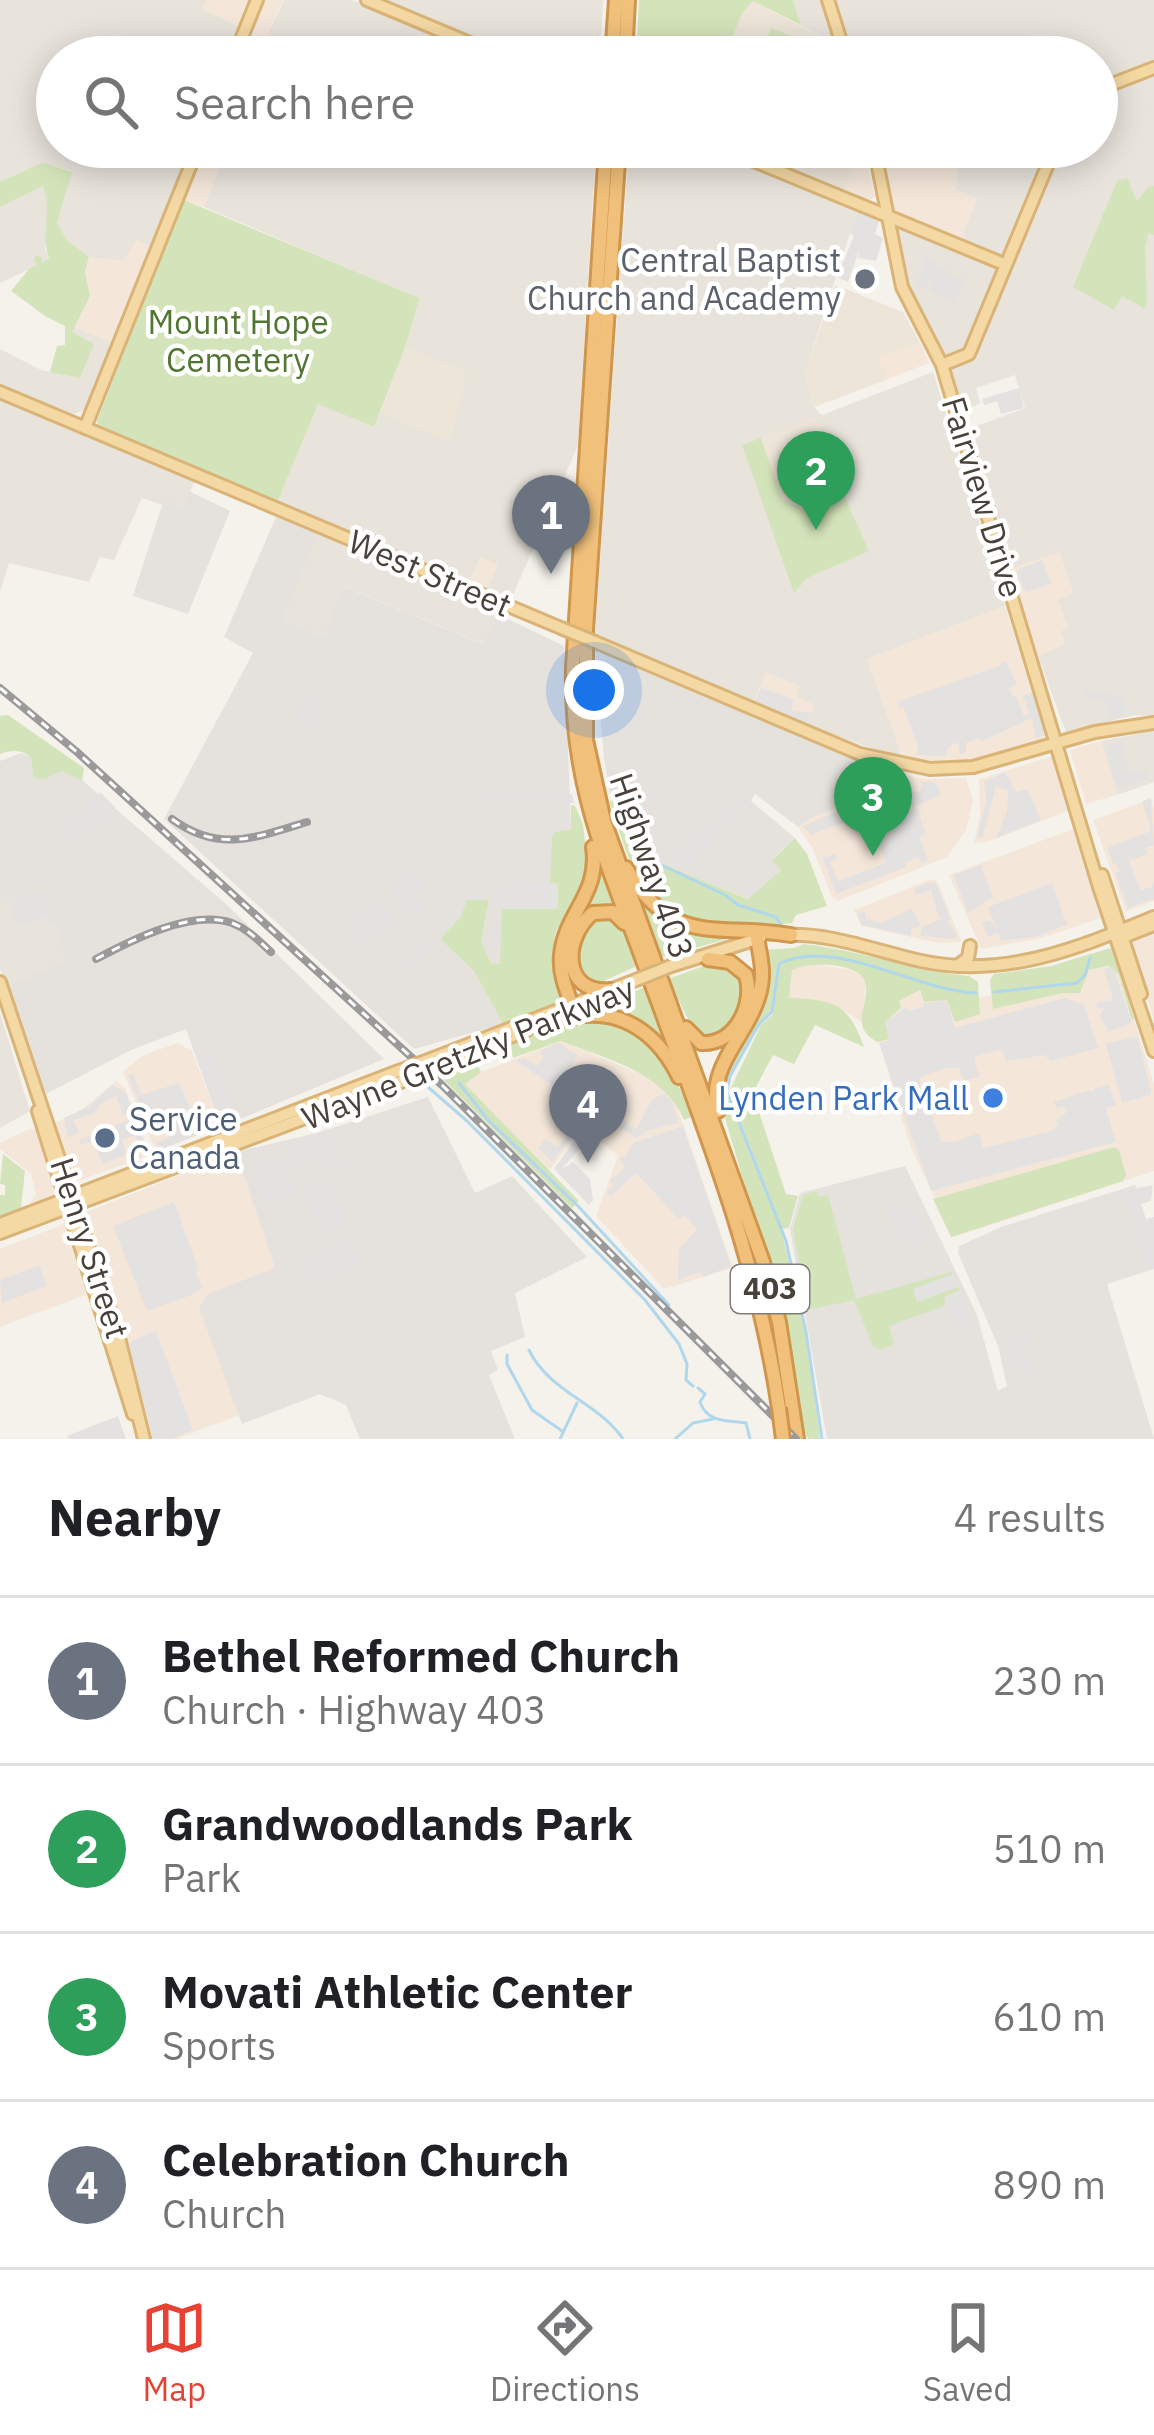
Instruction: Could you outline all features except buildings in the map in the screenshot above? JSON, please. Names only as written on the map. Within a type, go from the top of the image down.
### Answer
[{"type":"highway","points":[[613,36],[616,0]]},
{"type":"highway","points":[[626,36],[628,0]]},
{"type":"highway","name":"Highway 403","points":[[605,168],[573,667],[575,748],[588,813],[755,1278],[768,1329],[783,1439]]},
{"type":"highway","name":"Highway 403","points":[[618,168],[584,671],[586,740],[604,821],[668,974],[779,1322],[797,1439]]},
{"type":"highway","points":[[573,1008],[561,957],[565,937],[595,872],[588,813]]},
{"type":"highway","points":[[604,821],[636,884],[670,916],[710,932],[791,935]]},
{"type":"highway","points":[[610,989],[591,988],[574,974],[571,952],[583,921],[592,913],[613,912],[624,922],[641,955]]},
{"type":"highway","points":[[729,1159],[714,1095],[716,1074],[744,1029],[761,988],[757,940]]},
{"type":"highway","points":[[668,974],[693,1038],[719,1042],[742,1015],[749,984],[735,964],[708,959]]},
{"type":"highway","points":[[546,1022],[601,1016],[645,1032],[670,1059],[708,1138]]},
{"type":"main road","points":[[243,36],[257,0]]},
{"type":"main road","points":[[367,0],[453,36]]},
{"type":"main road","points":[[828,0],[839,36]]},
{"type":"main road","points":[[1118,82],[1154,68]]},
{"type":"main road","points":[[86,428],[190,168]]},
{"type":"main road","points":[[773,168],[1004,264]]},
{"type":"main road","name":"Fairview Drive","points":[[878,168],[902,287],[942,364],[1091,850]]},
{"type":"main road","points":[[942,364],[969,354],[1045,168]]},
{"type":"main road","name":"West Street","points":[[0,392],[860,754],[930,770],[973,767],[1154,723]]},
{"type":"main road","points":[[1091,850],[1096,896],[1119,935]]},
{"type":"main road","points":[[1091,850],[1154,1051]]},
{"type":"main road","name":"Wayne Gretzky Parkway","points":[[0,1228],[546,1022],[610,989],[668,974],[757,940],[832,945],[953,973],[1043,964],[1154,921]]},
{"type":"main road","name":"Wayne Gretzky Parkway","points":[[668,974],[757,940],[791,935],[833,939],[957,966],[1008,965],[1119,935]]},
{"type":"main road","points":[[957,966],[968,958],[970,946]]},
{"type":"main road","name":"Henry Street","points":[[0,982],[144,1439]]},
{"type":"main road","name":"Wayne Gretzky Parkway","points":[[433,1064],[636,983]]},
{"type":"shaded area","points":[[0,0],[206,0],[203,9],[240,27],[237,36],[36,36],[36,165],[0,182]]},
{"type":"shaded area","points":[[206,0],[253,0],[240,27],[202,9]]},
{"type":"shaded area","points":[[264,0],[283,0],[267,36],[249,36]]},
{"type":"shaded area","points":[[284,0],[352,0],[438,36],[267,36]]},
{"type":"shaded area","points":[[381,0],[603,0],[601,36],[468,36]]},
{"type":"shaded area","points":[[793,0],[822,0],[833,36],[821,36],[801,25]]},
{"type":"shaded area","points":[[835,0],[1154,0],[1154,716],[1135,715],[1066,732],[1038,656],[1065,644],[1060,631],[1068,628],[1057,599],[1073,593],[1059,552],[1011,569],[969,429],[1025,408],[1015,375],[976,388],[980,403],[963,412],[944,356],[910,293],[895,244],[896,226],[956,251],[977,198],[956,191],[957,168],[1118,168],[1118,36],[846,36]]},
{"type":"shaded area","points":[[753,1],[821,36],[733,36]]},
{"type":"shaded area","points":[[62,168],[185,168],[153,247],[122,261],[89,257],[67,240],[57,222],[71,171]]},
{"type":"shaded area","points":[[197,168],[220,168],[204,207],[184,200]]},
{"type":"shaded area","points":[[220,168],[595,168],[578,445],[510,602],[486,592],[480,558],[469,583],[277,503],[318,403],[373,427],[380,413],[450,441],[466,371],[405,348],[418,298],[204,207]]},
{"type":"shaded area","points":[[628,168],[753,168],[857,211],[805,373],[814,407],[822,415],[933,372],[1005,606],[867,659],[900,749],[898,758],[807,725],[814,705],[796,697],[799,686],[766,673],[754,701],[595,634]]},
{"type":"shaded area","points":[[791,168],[854,168],[845,190]]},
{"type":"shaded area","points":[[854,168],[868,168],[875,197],[868,201],[845,190]]},
{"type":"shaded area","points":[[883,168],[957,168],[956,190],[978,198],[960,240],[891,209]]},
{"type":"shaded area","points":[[44,185],[50,205],[45,249],[51,259],[0,283],[0,207]]},
{"type":"shaded area","points":[[858,210],[876,216],[875,234],[883,238],[876,261],[858,258],[859,251],[848,282],[837,277],[854,236],[849,233]]},
{"type":"shaded area","points":[[137,240],[153,247],[114,343],[74,327],[90,296],[85,272],[89,257],[122,261]]},
{"type":"shaded area","points":[[926,257],[959,279],[965,277],[954,302],[930,291],[933,283],[929,281],[925,289],[915,285]]},
{"type":"shaded area","points":[[835,285],[903,312],[920,343],[879,357],[886,380],[814,407],[805,373]]},
{"type":"shaded area","points":[[74,327],[114,343],[86,409],[74,414],[0,386],[0,349],[41,370],[80,378],[71,333]]},
{"type":"shaded area","points":[[920,343],[929,363],[886,380],[879,357]]},
{"type":"shaded area","points":[[405,348],[467,371],[450,441],[380,413]]},
{"type":"shaded area","points":[[1019,388],[1024,408],[1001,414],[997,401],[984,405],[982,399]]},
{"type":"shaded area","points":[[0,400],[195,481],[183,506],[142,498],[114,560],[100,557],[89,582],[9,563],[0,592]]},
{"type":"shaded area","points":[[816,416],[843,493],[805,510],[782,499],[761,438]]},
{"type":"shaded area","points":[[189,491],[230,511],[188,614],[133,596],[164,499],[183,506]]},
{"type":"shaded area","points":[[276,517],[318,533],[282,620],[323,636],[344,587],[483,644],[499,615],[564,646],[571,829],[551,883],[559,882],[559,910],[501,964],[491,963],[481,941],[489,900],[461,916],[440,939],[474,971],[503,1024],[414,1049],[164,819],[253,653],[224,637]]},
{"type":"shaded area","points":[[318,533],[499,615],[484,644],[345,587],[323,636],[281,620]]},
{"type":"shaded area","points":[[1059,552],[1073,594],[1057,600],[1068,628],[1060,631],[1065,644],[1038,656],[1011,569]]},
{"type":"shaded area","points":[[481,557],[498,565],[486,592],[469,583]]},
{"type":"shaded area","points":[[1042,560],[1051,584],[1026,592],[1017,575],[1019,569]]},
{"type":"shaded area","points":[[1005,606],[1047,739],[997,755],[945,763],[898,758],[900,748],[867,659]]},
{"type":"shaded area","points":[[595,651],[883,771],[874,793],[798,827],[755,794],[751,801],[795,838],[772,859],[782,869],[749,899],[653,860],[617,799],[610,795]]},
{"type":"shaded area","points":[[1005,660],[1017,684],[1009,688],[1013,697],[1024,716],[1029,713],[1023,696],[1032,692],[1046,735],[1036,738],[1032,718],[982,741],[966,743],[966,753],[960,754],[958,742],[948,747],[946,756],[916,755],[918,747],[904,708],[897,702]]},
{"type":"shaded area","points":[[766,673],[799,685],[796,697],[814,705],[807,725],[754,701]]},
{"type":"shaded area","points":[[761,687],[794,700],[791,710],[811,713],[806,725],[755,701]]},
{"type":"shaded area","points":[[1085,688],[1124,698],[1127,716],[1108,718],[1108,702],[1082,695]]},
{"type":"shaded area","points":[[305,694],[324,702],[312,730],[293,722]]},
{"type":"shaded area","points":[[1154,731],[1154,782],[1117,795],[1101,741]]},
{"type":"shaded area","points":[[1101,741],[1117,795],[1086,804],[1070,750]]},
{"type":"shaded area","points":[[1120,741],[1129,772],[1147,769],[1148,779],[1118,788],[1105,746]]},
{"type":"shaded area","points":[[21,753],[81,779],[226,904],[384,1059],[221,1127],[186,1029],[131,1050],[46,1094],[6,987],[67,961],[44,889],[0,907],[0,761]]},
{"type":"shaded area","points":[[1053,756],[1068,811],[974,843],[980,815],[979,779]]},
{"type":"shaded area","points":[[883,771],[926,779],[966,778],[973,801],[966,830],[947,857],[838,901],[798,827],[874,793]]},
{"type":"shaded area","points":[[1005,772],[1016,792],[1027,789],[1041,820],[996,838],[1007,811],[1008,790],[996,787],[982,838],[977,837],[986,802],[984,782]]},
{"type":"shaded area","points":[[897,780],[913,781],[912,791],[920,792],[922,783],[928,781],[937,784],[941,795],[916,806],[926,834],[919,837],[928,861],[921,863],[918,857],[905,863],[906,867],[836,894],[823,858],[835,854],[837,858],[830,862],[838,881],[886,863],[868,814],[876,810],[873,803],[884,805]]},
{"type":"shaded area","points":[[477,791],[572,794],[574,803],[476,800]]},
{"type":"shaded area","points":[[100,792],[116,808],[78,842],[61,832]]},
{"type":"shaded area","points":[[743,795],[749,802],[686,871],[669,858]]},
{"type":"shaded area","points":[[870,797],[872,803],[843,814],[845,822],[811,835],[803,826]]},
{"type":"shaded area","points":[[1151,798],[1154,845],[1145,848],[1147,854],[1129,861],[1140,890],[1154,882],[1154,899],[1128,908],[1115,873],[1119,871],[1107,848],[1151,831],[1142,801]]},
{"type":"shaded area","points":[[1151,799],[1154,901],[1126,912],[1093,820]]},
{"type":"shaded area","points":[[1073,829],[1100,918],[1042,938],[981,949],[949,875]]},
{"type":"shaded area","points":[[981,865],[993,897],[968,913],[954,875]]},
{"type":"shaded area","points":[[414,868],[427,882],[415,895],[427,906],[417,916],[391,891]]},
{"type":"shaded area","points":[[931,879],[937,881],[962,942],[938,943],[861,926],[854,910]]},
{"type":"shaded area","points":[[505,882],[556,884],[555,908],[492,906],[493,888],[504,889]]},
{"type":"shaded area","points":[[936,883],[955,939],[920,936],[922,927],[943,918],[938,916],[931,890],[917,895],[914,889]]},
{"type":"shaded area","points":[[1052,883],[1067,925],[1034,937],[1001,941],[998,933],[988,937],[982,923],[990,920],[997,930],[988,907]]},
{"type":"shaded area","points":[[44,888],[68,962],[6,987],[0,968],[0,907]]},
{"type":"shaded area","points":[[45,891],[55,922],[50,924],[46,917],[17,927],[12,900]]},
{"type":"shaded area","points":[[383,905],[430,950],[407,974],[400,967],[419,948],[392,921],[376,938],[370,933],[357,947],[344,934],[370,906]]},
{"type":"shaded area","points":[[911,909],[921,925],[911,930],[911,936],[862,925],[857,914],[865,911],[866,919],[882,923]]},
{"type":"shaded area","points":[[1154,932],[1154,1022],[1132,941]]},
{"type":"shaded area","points":[[792,961],[866,972],[863,1023],[833,1004],[786,999]]},
{"type":"shaded area","name":"Lynden Park Mall","points":[[1117,965],[1154,1084],[1154,1171],[954,1237],[911,1148],[877,1036],[898,993],[919,990],[952,1001],[1079,984],[1090,970]]},
{"type":"shaded area","points":[[1113,967],[1132,1023],[1108,1032],[1100,1015],[1104,1008],[1098,1009],[1096,1003],[1113,1000],[1104,969]]},
{"type":"shaded area","points":[[1065,998],[1084,1005],[1098,1048],[1051,1061],[1044,1055],[1006,1061],[1002,1049],[974,1057],[979,1077],[963,1081],[959,1068],[946,1068],[919,1078],[921,1088],[926,1088],[941,1142],[979,1133],[983,1148],[1052,1131],[1066,1113],[1064,1106],[1056,1108],[1054,1102],[1109,1085],[1116,1105],[1106,1108],[1116,1142],[931,1191],[879,1043],[889,1040],[885,1022],[906,1007],[908,1011],[924,1003],[947,1001],[955,1028]]},
{"type":"shaded area","points":[[0,1013],[30,1111],[0,1128]]},
{"type":"shaded area","points":[[1138,1039],[1151,1090],[1150,1095],[1122,1103],[1106,1044]]},
{"type":"shaded area","points":[[561,1041],[658,1081],[674,1098],[733,1268],[664,1289],[596,1216],[618,1156],[583,1127],[549,1171],[464,1084],[481,1072]]},
{"type":"shaded area","points":[[178,1043],[192,1051],[221,1127],[156,1151],[123,1072],[143,1055]]},
{"type":"shaded area","points":[[555,1044],[578,1056],[563,1077],[582,1092],[576,1102],[515,1060],[525,1058],[537,1066],[542,1050]]},
{"type":"shaded area","points":[[213,1051],[234,1107],[221,1115],[196,1058]]},
{"type":"shaded area","points":[[133,1074],[141,1095],[179,1083],[199,1127],[215,1122],[217,1127],[159,1150],[156,1143],[173,1135],[162,1108],[144,1115],[128,1076]]},
{"type":"shaded area","points":[[116,1081],[125,1088],[150,1155],[75,1182],[55,1123],[84,1108]]},
{"type":"shaded area","points":[[112,1085],[125,1092],[133,1111],[123,1115],[116,1096],[99,1105],[95,1113],[73,1120],[79,1132],[68,1138],[64,1118],[88,1107]]},
{"type":"shaded area","points":[[664,1093],[673,1103],[678,1123],[636,1138],[588,1108],[594,1101],[636,1129],[652,1100]]},
{"type":"shaded area","points":[[428,1097],[475,1193],[512,1176],[587,1257],[515,1293],[525,1337],[491,1351],[498,1370],[489,1375],[515,1439],[360,1439],[346,1405],[320,1394],[242,1424],[199,1308],[208,1294],[275,1268],[236,1152],[317,1133]]},
{"type":"shaded area","points":[[568,1118],[579,1128],[552,1162],[538,1149],[545,1139],[558,1147],[571,1129],[564,1123]]},
{"type":"shaded area","points":[[136,1120],[145,1144],[140,1147],[135,1135],[122,1140],[127,1154],[103,1164],[92,1141],[81,1145],[79,1140]]},
{"type":"shaded area","points":[[683,1126],[731,1266],[704,1277],[700,1272],[678,1280],[679,1249],[697,1229],[685,1215],[679,1219],[636,1173],[611,1196],[606,1193],[613,1185],[610,1181],[625,1168],[620,1157],[626,1156],[633,1143]]},
{"type":"shaded area","points":[[37,1130],[58,1190],[54,1199],[29,1205],[36,1194],[31,1174],[0,1149],[0,1143]]},
{"type":"shaded area","points":[[330,1130],[344,1165],[326,1171],[319,1154],[288,1166],[297,1192],[265,1204],[252,1168],[289,1155],[285,1146]]},
{"type":"shaded area","points":[[577,1136],[586,1141],[562,1169],[573,1162],[590,1179],[593,1200],[589,1205],[554,1169]]},
{"type":"shaded area","points":[[236,1152],[276,1268],[208,1294],[199,1308],[240,1415],[176,1439],[151,1439],[87,1212]]},
{"type":"shaded area","points":[[905,1166],[977,1315],[998,1391],[1007,1386],[998,1346],[959,1246],[1001,1227],[1135,1185],[1154,1248],[1154,1269],[1107,1284],[1154,1439],[827,1439],[790,1229],[800,1193]]},
{"type":"shaded area","points":[[331,1183],[347,1224],[321,1234],[305,1193]]},
{"type":"shaded area","points":[[1153,1185],[1151,1201],[1141,1204],[1146,1219],[1154,1217],[1154,1268],[1148,1270],[1123,1191]]},
{"type":"shaded area","points":[[174,1202],[202,1288],[147,1311],[113,1226]]},
{"type":"shaded area","points":[[903,1204],[906,1214],[919,1211],[927,1239],[919,1248],[910,1250],[903,1239],[896,1241],[886,1208]]},
{"type":"shaded area","points":[[67,1223],[88,1294],[0,1327],[0,1249]]},
{"type":"shaded area","points":[[351,1242],[359,1263],[312,1284],[303,1260]]},
{"type":"shaded area","points":[[39,1265],[47,1286],[2,1303],[0,1280]]},
{"type":"shaded area","points":[[953,1274],[958,1287],[917,1302],[913,1289]]},
{"type":"shaded area","points":[[960,1291],[974,1327],[959,1333],[945,1297]]},
{"type":"shaded area","points":[[156,1331],[193,1430],[172,1439],[153,1439],[129,1346]]},
{"type":"shaded area","points":[[1024,1331],[1032,1338],[1022,1349],[1034,1372],[1024,1375],[1020,1355],[1021,1373],[1014,1375],[1005,1344]]},
{"type":"shaded area","points":[[118,1416],[126,1439],[67,1436]]},
{"type":"green space","points":[[639,0],[793,0],[801,25],[753,1],[733,36],[637,36]]},
{"type":"green space","points":[[771,28],[791,36],[768,36]]},
{"type":"green space","points":[[36,165],[72,172],[57,222],[67,240],[89,257],[85,272],[90,296],[72,332],[94,344],[80,378],[50,372],[57,346],[65,345],[65,326],[11,291],[38,264],[35,256],[42,257],[42,262],[50,259],[43,186],[0,207],[0,182]]},
{"type":"green space","points":[[1127,178],[1137,201],[1154,186],[1154,235],[1149,233],[1145,245],[1147,303],[1144,308],[1122,296],[1114,310],[1073,287],[1117,181]]},
{"type":"green space","name":"Mount Hope Cemetery","points":[[184,200],[419,298],[374,427],[318,404],[277,503],[98,426]]},
{"type":"green space","points":[[761,438],[782,499],[805,510],[843,493],[869,551],[807,578],[794,593],[742,445]]},
{"type":"green space","points":[[8,715],[84,768],[82,781],[62,771],[34,778],[28,755],[0,754],[0,716]]},
{"type":"green space","points":[[617,798],[653,860],[748,899],[781,870],[772,860],[795,838],[807,854],[827,906],[796,915],[792,923],[754,926],[712,924],[673,914],[644,889],[633,869],[609,802]]},
{"type":"green space","points":[[571,805],[583,824],[588,871],[555,934],[554,957],[565,999],[503,1024],[474,971],[440,939],[461,916],[467,900],[489,900],[481,941],[491,963],[500,964],[502,909],[558,909],[558,883],[550,883],[552,837],[555,832],[571,830]]},
{"type":"green space","points":[[600,855],[620,910],[596,904],[580,913],[600,877]]},
{"type":"green space","points":[[634,885],[693,927],[738,936],[662,957]]},
{"type":"green space","points":[[612,915],[639,965],[595,985],[580,977],[575,946],[591,916]]},
{"type":"green space","points":[[804,944],[826,947],[969,976],[978,982],[980,1014],[955,1022],[947,1000],[924,1002],[920,990],[899,1001],[901,1008],[885,1022],[889,1039],[877,1042],[863,1029],[866,991],[861,975],[832,965],[792,970],[789,998],[837,1006],[852,1021],[864,1047],[815,1025],[794,1064],[773,1055],[756,1087],[759,1112],[786,1194],[798,1196],[789,1228],[781,1229],[806,1332],[820,1439],[808,1439],[800,1424],[777,1295],[719,1098],[722,1071],[754,1018],[763,950]],"holes":[[[779,969],[773,1014],[761,1025],[729,1092],[769,1195],[727,1092],[738,1061],[749,1042],[771,1010]]]},
{"type":"green space","points":[[1110,948],[1134,1019],[1119,975],[1109,966],[1089,970],[1080,993],[993,1009],[990,980],[994,974],[1051,966]]},
{"type":"green space","points":[[715,962],[738,969],[740,1006],[721,1034],[696,1035],[668,979]]},
{"type":"green space","points":[[646,987],[673,1058],[630,1020],[574,1014]]},
{"type":"green space","points":[[581,1020],[624,1029],[653,1048],[693,1116],[684,1120],[675,1103],[648,1078],[561,1041],[513,1058],[510,1042]]},
{"type":"green space","points":[[475,1060],[481,1072],[465,1084],[579,1201],[572,1208],[439,1075]]},
{"type":"green space","points":[[1114,1147],[1126,1175],[1123,1181],[951,1237],[933,1199]]},
{"type":"green space","points":[[3,1154],[25,1171],[21,1208],[0,1216],[0,1195],[5,1195],[5,1185],[0,1184]]},
{"type":"green space","points":[[816,1191],[818,1196],[828,1195],[856,1299],[951,1272],[960,1290],[945,1297],[944,1306],[889,1326],[894,1344],[881,1350],[873,1346],[854,1300],[808,1310],[793,1230],[803,1195]]},
{"type":"waterway","points":[[618,800],[635,843],[651,860],[738,905],[776,917],[781,925]]},
{"type":"waterway","points":[[822,1439],[786,1241],[727,1092],[730,1076],[759,1024],[772,1012],[779,964],[825,956],[976,993]]},
{"type":"waterway","points":[[994,992],[1077,983],[1090,958]]},
{"type":"waterway","points":[[420,1080],[645,1300],[679,1344],[687,1364],[686,1380],[693,1386]]},
{"type":"waterway","points":[[459,1083],[488,1120],[577,1205],[669,1305]]},
{"type":"waterway","points":[[529,1350],[549,1377],[623,1439]]},
{"type":"waterway","points":[[507,1355],[507,1364],[532,1410],[562,1431]]},
{"type":"waterway","points":[[698,1388],[705,1394],[700,1402],[708,1414],[746,1423],[750,1439]]},
{"type":"waterway","points":[[560,1439],[577,1403]]},
{"type":"waterway","points":[[675,1439],[693,1423],[713,1419]]},
{"type":"railway","points":[[0,688],[77,752],[443,1086],[796,1439]]},
{"type":"railway","points":[[172,819],[189,830],[221,839],[254,837],[307,822]]},
{"type":"railway","points":[[96,959],[162,929],[199,920],[232,923],[271,952]]},
{"type":"place","name":"Central Baptist Church and Academy","points":[[865,279]]},
{"type":"place","name":"Grandwoodlands Park","points":[[816,530]]},
{"type":"place","name":"Bethel Reformed Church","points":[[551,574]]},
{"type":"place","name":"Movati Athletic Center","points":[[873,856]]},
{"type":"place","name":"Lynden Park Mall","points":[[993,1098]]},
{"type":"place","name":"Service Canada","points":[[105,1138]]},
{"type":"place","name":"Celebration Church","points":[[588,1163]]}]
